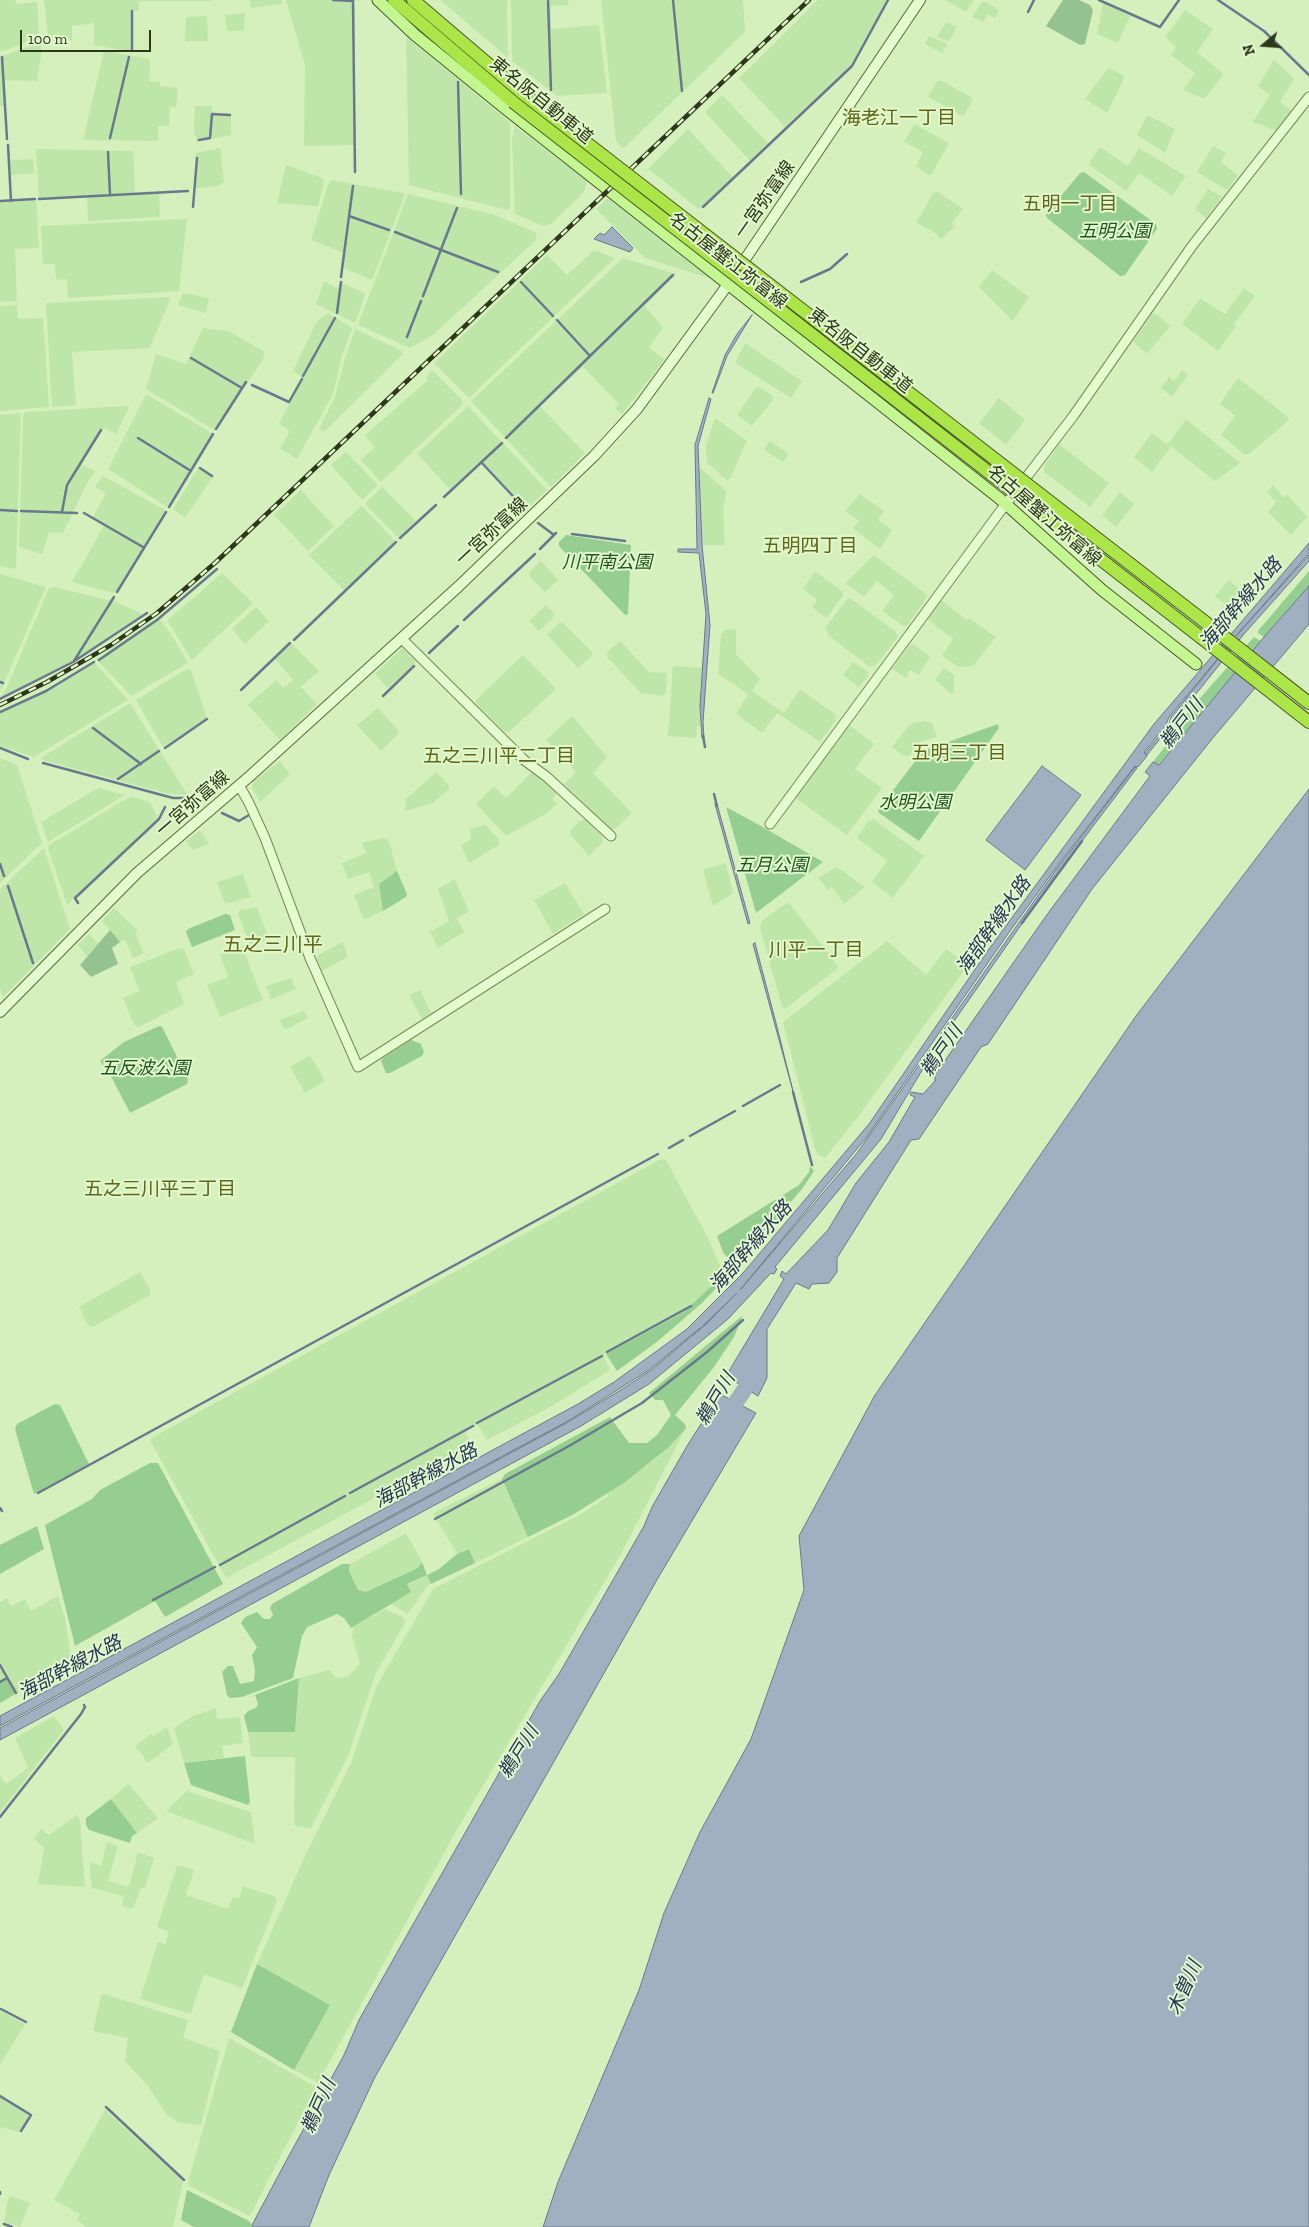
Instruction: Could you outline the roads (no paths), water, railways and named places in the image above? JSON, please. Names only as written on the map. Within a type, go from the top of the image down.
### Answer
[{"type":"highway","name":"東名阪自動車道","points":[[394,0],[521,108],[1309,722]]},
{"type":"highway","name":"東名阪自動車道","points":[[413,0],[521,92],[1309,703]]},
{"type":"main road","name":"名古屋蟹江弥富線","points":[[378,0],[415,35],[512,114],[729,283],[1006,504],[1102,590],[1196,664]]},
{"type":"main road","name":"一宮弥富線","points":[[0,1012],[137,874],[239,786],[402,638],[594,456],[637,410],[729,283],[920,0]]},
{"type":"street","points":[[770,824],[1074,415],[1192,246],[1309,97]]},
{"type":"street","points":[[402,638],[524,760],[547,777],[611,836]]},
{"type":"street","points":[[239,786],[249,802],[265,838],[324,992],[358,1067],[604,909]]},
{"type":"water","points":[[612,227],[633,248],[630,252],[594,239],[600,233],[604,235]]},
{"type":"water","points":[[752,315],[727,356],[712,393],[725,355],[737,334]]},
{"type":"water","points":[[709,398],[711,399],[698,446],[702,545],[710,625],[703,722],[704,738],[702,738],[700,706],[706,614],[699,553],[678,552],[678,549],[697,549],[695,445]]},
{"type":"water","points":[[1309,543],[1309,553],[1236,636],[1309,555],[1309,561],[1244,634],[1147,755],[1145,753],[1169,724],[1171,717],[1235,638],[1169,717],[1166,725],[1144,752],[1147,756],[1138,767],[1135,766],[1055,869],[866,1138],[740,1290],[857,1153],[1056,870],[1135,767],[1137,768],[1051,882],[936,1047],[881,1139],[775,1267],[777,1269],[774,1274],[771,1273],[728,1319],[649,1384],[581,1426],[0,1740],[0,1728],[568,1422],[650,1371],[705,1325],[737,1293],[705,1324],[649,1370],[568,1421],[0,1726],[0,1716],[578,1404],[614,1382],[687,1329],[743,1273],[869,1124],[989,949],[1154,724]]},
{"type":"water","points":[[1309,586],[1309,624],[1212,739],[1092,889],[988,1044],[981,1047],[919,1139],[911,1140],[837,1258],[837,1272],[829,1283],[812,1284],[809,1289],[796,1283],[767,1329],[767,1378],[758,1396],[726,1376],[784,1279],[780,1276],[782,1271],[786,1274],[828,1230],[856,1183],[889,1142],[915,1097],[910,1095],[911,1092],[923,1094],[935,1081],[935,1075],[1046,916],[1150,776],[1145,772],[1153,762],[1159,765],[1264,637]]},
{"type":"water","points":[[1042,766],[1081,795],[1025,870],[986,840]]},
{"type":"water","name":"木曽川","points":[[1309,789],[1309,2227],[543,2227],[558,2182],[639,1990],[664,1913],[700,1832],[751,1739],[804,1590],[799,1536],[875,1395],[1136,1016]]},
{"type":"water","points":[[715,804],[717,804],[750,923],[748,924]]},
{"type":"water","points":[[755,943],[776,1023],[794,1095],[753,944]]},
{"type":"water","points":[[720,1394],[756,1413],[658,1578],[375,2077],[329,2175],[309,2227],[253,2227],[252,2225],[344,2055],[359,2020],[540,1701],[559,1674],[644,1526],[652,1507],[687,1446]]},
{"type":"waterway","points":[[333,0],[353,1],[355,172]]},
{"type":"waterway","points":[[548,0],[551,90]]},
{"type":"waterway","points":[[673,0],[682,91]]},
{"type":"waterway","points":[[703,207],[852,66],[888,0]]},
{"type":"waterway","points":[[1028,12],[1034,0]]},
{"type":"waterway","points":[[1099,0],[1160,27],[1179,0]]},
{"type":"waterway","points":[[1218,0],[1264,31],[1309,75]]},
{"type":"waterway","points":[[132,11],[132,51]]},
{"type":"waterway","points":[[2,57],[7,139]]},
{"type":"waterway","points":[[110,138],[129,57]]},
{"type":"waterway","points":[[458,82],[461,194]]},
{"type":"waterway","points":[[199,140],[210,138],[212,114],[230,115]]},
{"type":"waterway","points":[[8,145],[11,201]]},
{"type":"waterway","points":[[108,152],[110,195]]},
{"type":"waterway","points":[[193,207],[197,158]]},
{"type":"waterway","points":[[341,277],[353,186]]},
{"type":"waterway","points":[[39,199],[188,191]]},
{"type":"waterway","points":[[0,201],[35,199]]},
{"type":"waterway","points":[[423,296],[457,208]]},
{"type":"waterway","points":[[349,216],[389,230]]},
{"type":"waterway","points":[[395,232],[498,272]]},
{"type":"waterway","points":[[801,282],[830,269],[847,254]]},
{"type":"waterway","points":[[506,438],[673,275]]},
{"type":"waterway","points":[[337,313],[341,282]]},
{"type":"waterway","points":[[521,282],[553,316]]},
{"type":"waterway","points":[[407,337],[421,301]]},
{"type":"waterway","points":[[303,376],[335,318]]},
{"type":"waterway","points":[[557,320],[590,356]]},
{"type":"waterway","points":[[191,358],[242,388]]},
{"type":"waterway","points":[[252,385],[289,402],[302,379]]},
{"type":"waterway","points":[[216,429],[246,382]]},
{"type":"waterway","points":[[62,512],[67,485],[101,430]]},
{"type":"waterway","points":[[169,507],[213,434]]},
{"type":"waterway","points":[[138,438],[191,471]]},
{"type":"waterway","points":[[444,497],[502,443]]},
{"type":"waterway","points":[[481,462],[526,510]]},
{"type":"waterway","points":[[200,468],[212,476]]},
{"type":"waterway","points":[[400,538],[436,505]]},
{"type":"waterway","points":[[0,510],[17,511]]},
{"type":"waterway","points":[[21,511],[77,513]]},
{"type":"waterway","points":[[117,592],[166,512]]},
{"type":"waterway","points":[[84,513],[143,547]]},
{"type":"waterway","points":[[538,523],[554,535]]},
{"type":"waterway","points":[[540,549],[556,533]]},
{"type":"waterway","points":[[572,534],[625,541]]},
{"type":"waterway","points":[[294,640],[396,542]]},
{"type":"waterway","points":[[464,620],[535,554]]},
{"type":"waterway","points":[[99,660],[157,620],[217,569]]},
{"type":"waterway","points":[[74,661],[114,597]]},
{"type":"waterway","points":[[0,699],[73,662],[147,613]]},
{"type":"waterway","points":[[429,653],[458,626]]},
{"type":"waterway","points":[[241,690],[290,643]]},
{"type":"waterway","points":[[0,712],[46,691],[94,662]]},
{"type":"waterway","points":[[383,696],[414,666]]},
{"type":"waterway","points":[[165,748],[207,719]]},
{"type":"waterway","points":[[93,728],[141,764]]},
{"type":"waterway","points":[[703,736],[705,747]]},
{"type":"waterway","points":[[0,748],[28,759]]},
{"type":"waterway","points":[[118,779],[159,751]]},
{"type":"waterway","points":[[43,763],[173,798],[188,798]]},
{"type":"waterway","points":[[714,794],[717,806]]},
{"type":"waterway","points":[[78,903],[75,898],[159,819],[165,807]]},
{"type":"waterway","points":[[222,813],[239,821],[249,815]]},
{"type":"waterway","points":[[1022,923],[1082,841]]},
{"type":"waterway","points":[[0,864],[4,876]]},
{"type":"waterway","points":[[8,886],[33,963]]},
{"type":"waterway","points":[[743,1106],[780,1085]]},
{"type":"waterway","points":[[793,1092],[812,1165]]},
{"type":"waterway","points":[[690,1136],[735,1111]]},
{"type":"waterway","points":[[669,1148],[683,1140]]},
{"type":"waterway","points":[[38,1493],[658,1154]]},
{"type":"waterway","points":[[607,1352],[691,1306]]},
{"type":"waterway","points":[[435,1519],[569,1446],[642,1403],[707,1352],[743,1320]]},
{"type":"waterway","points":[[477,1423],[602,1356]]},
{"type":"waterway","name":"鵜戸川","points":[[724,1420],[753,1377],[755,1368]]},
{"type":"waterway","points":[[350,1493],[473,1426]]},
{"type":"waterway","points":[[220,1565],[345,1496]]},
{"type":"waterway","points":[[153,1600],[215,1567]]},
{"type":"waterway","name":"海部幹線水路","points":[[0,1665],[16,1693]]},
{"type":"waterway","points":[[0,1682],[7,1678]]},
{"type":"waterway","points":[[0,1817],[81,1714],[85,1707],[84,1705]]},
{"type":"waterway","points":[[1,2009],[26,2022]]},
{"type":"waterway","points":[[0,2096],[31,2115],[21,2131]]},
{"type":"waterway","points":[[106,2107],[184,2180]]},
{"type":"waterway","points":[[4,2224],[12,2227]]},
{"type":"railway","points":[[0,705],[47,682],[111,645],[157,613],[216,562],[809,0]]},
{"type":"district","name":"海老江一丁目","points":[[899,119]]},
{"type":"district","name":"五明一丁目","points":[[1070,205]]},
{"type":"district","name":"五明四丁目","points":[[810,547]]},
{"type":"district","name":"五明三丁目","points":[[959,754]]},
{"type":"district","name":"五之三川平二丁目","points":[[499,757]]},
{"type":"district","name":"五之三川平","points":[[273,945]]},
{"type":"district","name":"川平一丁目","points":[[816,951]]},
{"type":"district","name":"五之三川平三丁目","points":[[160,1190]]},
{"type":"park label","name":"五明公園","points":[[1115,232]]},
{"type":"park label","name":"川平南公園","points":[[607,563]]},
{"type":"park label","name":"水明公園","points":[[915,803]]},
{"type":"park label","name":"五月公園","points":[[772,866]]},
{"type":"park label","name":"五反波公園","points":[[145,1069]]}]
